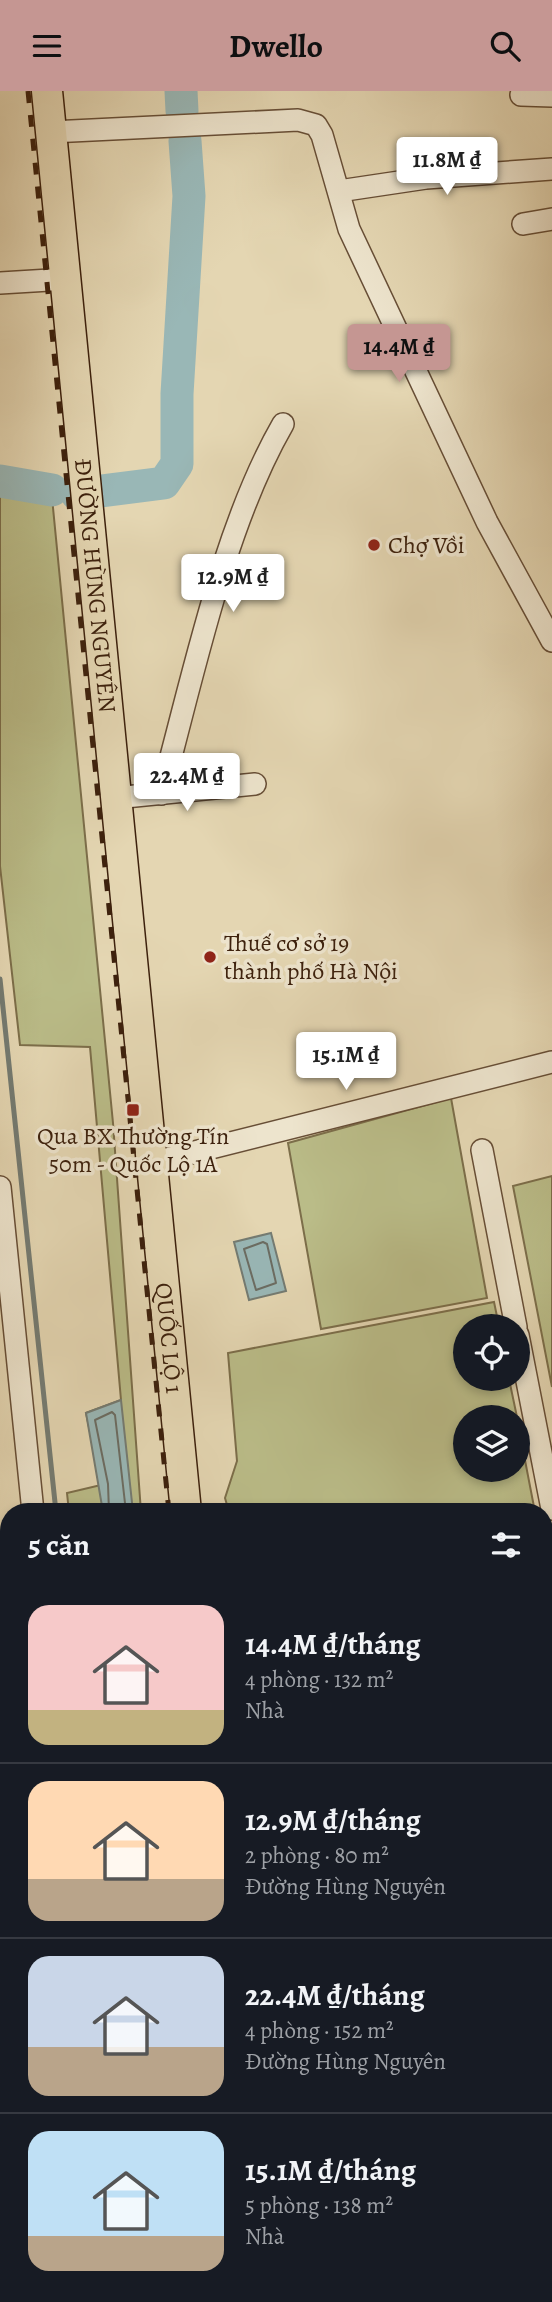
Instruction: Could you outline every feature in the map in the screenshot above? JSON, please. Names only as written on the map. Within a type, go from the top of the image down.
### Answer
[{"type":"highway","name":"ĐƯỜNG HÙNG NGUYÊN","points":[[47,91],[151,1163]]},
{"type":"highway","name":"QUỐC LỘ 1","points":[[151,1163],[185,1503]]},
{"type":"street","points":[[521,95],[552,96]]},
{"type":"street","points":[[51,131],[308,121],[322,135],[349,229],[360,254],[487,521],[552,641]]},
{"type":"street","points":[[339,191],[426,178],[552,169]]},
{"type":"street","points":[[523,224],[552,219]]},
{"type":"street","points":[[0,283],[66,279]]},
{"type":"street","points":[[162,794],[222,577],[259,469],[282,424]]},
{"type":"street","points":[[115,797],[255,784]]},
{"type":"street","points":[[151,1163],[552,1062]]},
{"type":"street","points":[[482,1150],[514,1314]]},
{"type":"street","points":[[0,1187],[32,1503]]},
{"type":"street","points":[[529,1391],[551,1503]]},
{"type":"green space","points":[[50,477],[113,1123],[140,1503],[68,1503],[67,1493],[101,1485],[86,1413],[121,1400],[90,1047],[20,1045],[0,866],[0,482]]},
{"type":"green space","points":[[451,1098],[487,1298],[321,1329],[288,1143]]},
{"type":"green space","points":[[552,1176],[552,1387],[513,1186]]},
{"type":"green space","points":[[494,1302],[496,1314],[453,1314],[453,1391],[512,1391],[514,1405],[453,1405],[453,1482],[529,1482],[533,1503],[226,1503],[225,1498],[237,1461],[228,1353]]},
{"type":"water","points":[[271,1233],[286,1291],[249,1300],[234,1242]]},
{"type":"water","points":[[121,1400],[132,1503],[101,1503],[86,1413]]},
{"type":"waterway","points":[[181,91],[182,111]]},
{"type":"waterway","points":[[77,494],[164,483],[177,464],[177,394],[189,196],[185,141]]},
{"type":"waterway","points":[[0,481],[52,490]]},
{"type":"waterway","points":[[0,979],[55,1503]]},
{"type":"railway","points":[[28,91],[168,1503]]},
{"type":"place","name":"Chợ Vồi","points":[[374,545]]},
{"type":"place","name":"Thuế cơ sở 19 thành phố Hà Nội","points":[[210,957]]},
{"type":"place","name":"Qua BX Thường Tín 50m - Quốc Lộ 1A","points":[[133,1110]]}]
